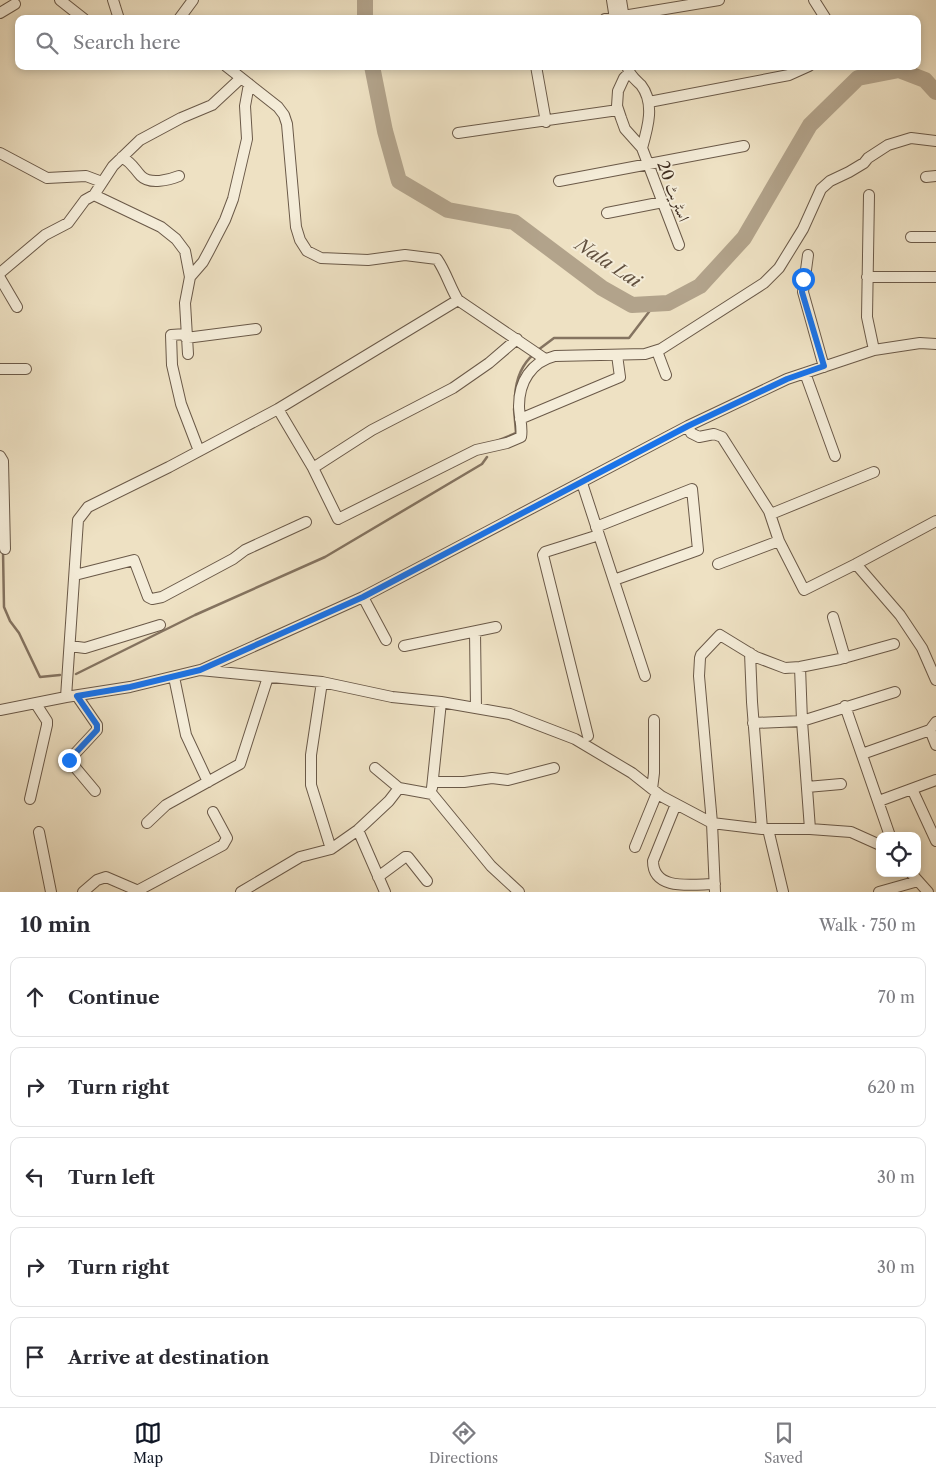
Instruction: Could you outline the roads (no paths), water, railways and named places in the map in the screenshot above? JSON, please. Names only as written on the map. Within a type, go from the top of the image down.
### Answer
[{"type":"street","points":[[60,0],[79,15]]},
{"type":"street","points":[[113,0],[115,15]]},
{"type":"street","points":[[182,15],[193,0]]},
{"type":"street","points":[[612,0],[616,15]]},
{"type":"street","points":[[617,15],[621,0]]},
{"type":"street","points":[[629,15],[718,0]]},
{"type":"street","points":[[814,0],[823,15]]},
{"type":"street","points":[[0,13],[15,4]]},
{"type":"street","points":[[231,70],[278,107],[284,115],[287,124],[296,227],[300,240],[307,251],[321,258],[368,260],[405,255],[437,259],[446,272],[451,289],[458,300],[538,354],[555,356],[617,356],[657,351],[764,283],[788,256],[803,229],[821,189],[830,182],[864,163],[868,158],[888,145],[911,138],[936,141]]},
{"type":"street","points":[[537,70],[546,122]]},
{"type":"street","points":[[458,133],[546,122],[618,110],[618,91],[628,70],[643,88],[649,102],[783,76],[799,70]]},
{"type":"street","points":[[0,273],[45,236],[68,223],[85,200],[94,195],[112,166],[140,140],[181,118],[212,105],[245,81]]},
{"type":"street","points":[[190,277],[203,262],[225,220],[233,199],[247,139],[245,81]]},
{"type":"street","name":"اسٹریٹ 20","points":[[642,148],[649,119],[649,102]]},
{"type":"street","name":"اسٹریٹ 20","points":[[618,110],[625,129],[642,148],[678,245]]},
{"type":"street","points":[[559,181],[744,146]]},
{"type":"street","points":[[0,153],[47,178],[86,176],[102,182]]},
{"type":"street","points":[[122,157],[150,181],[170,180],[179,176]]},
{"type":"street","points":[[94,195],[161,227],[176,239],[185,251],[190,277],[185,303],[188,354]]},
{"type":"street","points":[[869,196],[867,317],[874,350]]},
{"type":"street","points":[[607,213],[663,202]]},
{"type":"street","points":[[911,237],[936,237]]},
{"type":"street","points":[[808,255],[802,292],[824,366]]},
{"type":"street","points":[[867,277],[936,277]]},
{"type":"street","points":[[0,278],[16,307]]},
{"type":"street","points":[[95,791],[69,760],[97,730],[97,725],[71,696],[70,646],[78,520],[88,507],[278,409],[458,300]]},
{"type":"street","points":[[199,451],[181,404],[172,366],[171,335],[186,336],[256,329]]},
{"type":"street","points":[[313,468],[372,430],[453,388],[489,363],[517,339]]},
{"type":"street","points":[[0,710],[130,687],[200,670],[363,597],[688,426],[787,379],[874,350],[920,343],[936,344]]},
{"type":"street","points":[[657,351],[666,375]]},
{"type":"street","points":[[278,409],[313,468],[338,519],[476,450],[507,443],[521,437],[519,404],[524,381],[532,369],[538,354]]},
{"type":"street","points":[[520,419],[620,377],[617,356]]},
{"type":"street","points":[[0,369],[26,370]]},
{"type":"street","points":[[805,373],[835,456]]},
{"type":"street","points":[[688,426],[691,433],[698,437],[714,434],[722,437],[771,514],[778,541],[804,590],[936,521]]},
{"type":"street","points":[[0,456],[3,460],[6,549]]},
{"type":"street","points":[[771,514],[874,472]]},
{"type":"street","points":[[582,482],[644,676]]},
{"type":"street","points":[[588,736],[542,555],[545,552],[692,490],[698,550],[614,580]]},
{"type":"street","points":[[75,575],[134,560],[148,597],[152,599],[162,597],[233,559],[245,550],[306,522]]},
{"type":"street","points":[[718,564],[778,541]]},
{"type":"street","points":[[856,564],[900,615],[922,648],[936,680]]},
{"type":"street","points":[[363,597],[386,640]]},
{"type":"street","points":[[833,617],[845,658]]},
{"type":"street","points":[[70,646],[85,648],[160,625]]},
{"type":"street","points":[[404,646],[496,627]]},
{"type":"street","points":[[475,632],[476,708]]},
{"type":"street","points":[[676,804],[653,862],[657,875],[660,880],[670,884],[715,888],[712,823],[699,676],[700,658],[720,635],[750,653],[785,668],[845,658],[894,644]]},
{"type":"street","points":[[750,653],[754,723],[765,829],[783,892]]},
{"type":"street","points":[[800,667],[810,829]]},
{"type":"street","points":[[200,670],[322,682],[392,697],[441,702],[510,714],[575,739],[632,773],[676,804],[712,823],[765,829],[810,829],[851,832],[876,843]]},
{"type":"street","points":[[174,677],[186,735],[208,782]]},
{"type":"street","points":[[147,823],[166,805],[240,764],[268,677]]},
{"type":"street","points":[[322,682],[311,755],[311,785],[331,849]]},
{"type":"street","points":[[754,723],[802,721],[845,706],[895,692]]},
{"type":"street","points":[[432,794],[441,702]]},
{"type":"street","points":[[30,799],[47,725],[47,721],[36,704]]},
{"type":"street","points":[[845,706],[889,832]]},
{"type":"street","points":[[635,847],[655,791],[654,720]]},
{"type":"street","points":[[862,754],[933,726],[936,745]]},
{"type":"street","points":[[375,768],[400,788],[432,794],[492,866],[519,892]]},
{"type":"street","points":[[433,782],[464,782],[492,778],[508,780],[554,768]]},
{"type":"street","points":[[879,801],[936,780]]},
{"type":"street","points":[[807,787],[841,784]]},
{"type":"street","points":[[240,892],[300,857],[331,849],[358,830],[390,801],[400,788]]},
{"type":"street","points":[[912,789],[936,841]]},
{"type":"street","points":[[83,892],[97,880],[106,877],[139,891],[223,845],[227,838],[213,812]]},
{"type":"street","points":[[358,830],[385,892]]},
{"type":"street","points":[[39,832],[51,892]]},
{"type":"street","points":[[378,877],[404,857],[408,857],[427,881]]},
{"type":"street","points":[[880,892],[892,890],[915,877],[928,892]]},
{"type":"waterway","name":"Nala Lai","points":[[365,0],[365,15]]},
{"type":"waterway","name":"Nala Lai","points":[[373,70],[385,131],[399,181],[448,210],[514,222],[602,288],[632,305],[668,303],[700,286],[744,238],[810,125],[858,78],[899,70]]},
{"type":"waterway","name":"Nala Lai","points":[[899,70],[925,80],[936,92]]},
{"type":"waterway","points":[[538,350],[554,338],[629,338],[655,304]]},
{"type":"waterway","points":[[515,396],[520,373],[534,354]]},
{"type":"waterway","points":[[497,441],[516,433],[514,409]]},
{"type":"waterway","points":[[76,674],[195,615],[325,557],[482,464],[487,457]]},
{"type":"waterway","points":[[3,551],[4,607],[10,621],[19,633],[40,677],[60,675]]}]
